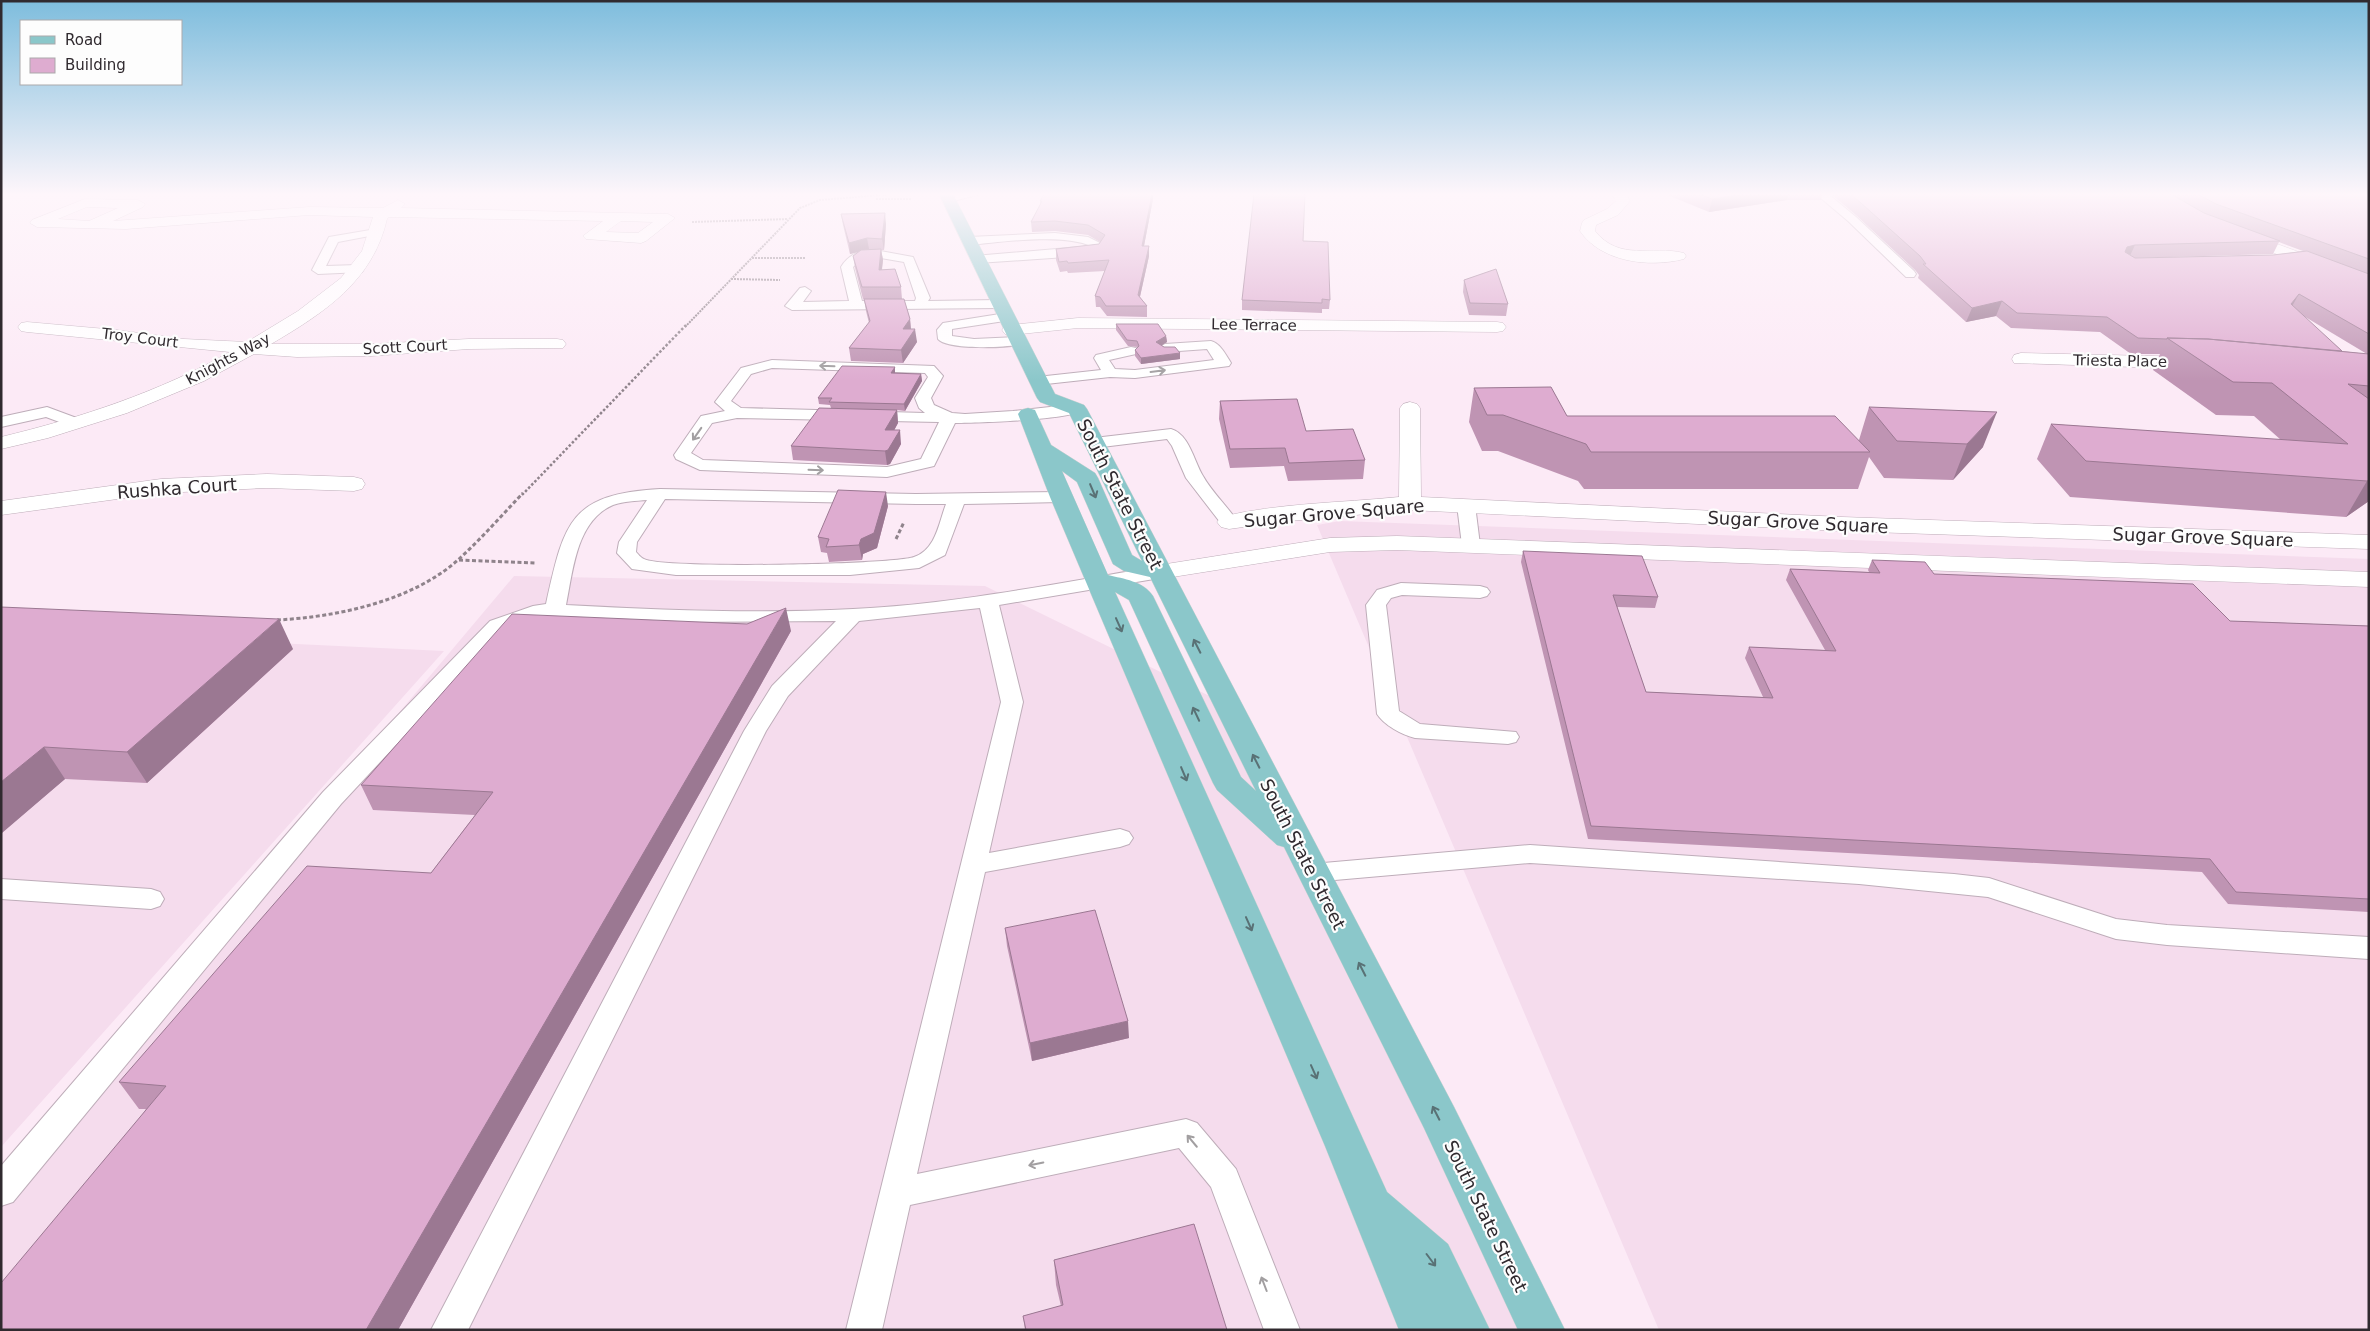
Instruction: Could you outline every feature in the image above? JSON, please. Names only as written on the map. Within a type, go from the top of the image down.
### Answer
[{"type":"main road","points":[[977,256],[1042,389],[1028,414]]},
{"type":"main road","name":"South State Street","points":[[1042,389],[1077,409],[1078,441],[1107,470],[1440,1120],[1542,1330]]},
{"type":"main road","points":[[1028,414],[1054,416],[1078,441]]},
{"type":"main road","points":[[1028,414],[1044,450],[1061,497],[1100,581],[1370,1203],[1422,1330]]},
{"type":"main road","points":[[1044,450],[1087,478],[1122,559],[1133,566],[1160,572]]},
{"type":"main road","points":[[1100,581],[1126,588],[1140,596],[1228,783],[1306,859]]},
{"type":"main road","points":[[1370,1203],[1432,1259],[1467,1330]]},
{"type":"street","name":"Knights Way","points":[[1,443],[76,423],[173,388],[253,348],[325,301],[358,269],[367,256]]},
{"type":"street","points":[[2292,256],[2369,284]]},
{"type":"street","points":[[2266,262],[2299,259]]},
{"type":"street","name":"Lee Terrace","points":[[1008,323],[1497,327]]},
{"type":"street","name":"Troy Court","points":[[28,327],[117,335],[184,344],[253,348]]},
{"type":"street","name":"Scott Court","points":[[253,348],[371,350],[469,344],[557,344]]},
{"type":"street","name":"Triesta Place","points":[[2020,359],[2213,365]]},
{"type":"street","points":[[1410,408],[1410,503]]},
{"type":"street","name":"Rushka Court","points":[[1,508],[161,486],[267,481],[354,484]]},
{"type":"street","name":"Sugar Grove Square","points":[[1229,522],[1278,515],[1410,503],[1842,524],[2369,542]]},
{"type":"street","points":[[1160,572],[1330,546],[1398,543],[2369,580]]},
{"type":"lane","points":[[325,256],[318,270],[358,269]]},
{"type":"lane","points":[[857,306],[847,267],[852,258],[860,256]]},
{"type":"lane","points":[[895,256],[909,260],[923,298],[919,306]]},
{"type":"lane","points":[[978,259],[1005,256]]},
{"type":"lane","points":[[1891,256],[1910,274]]},
{"type":"lane","points":[[804,291],[792,306],[919,306],[1008,323]]},
{"type":"lane","points":[[1042,389],[1110,373],[1136,374],[1224,363],[1211,345],[1194,349],[1167,350]]},
{"type":"lane","points":[[1110,373],[1101,358],[1107,355],[1133,353]]},
{"type":"lane","points":[[737,413],[723,402],[746,371],[772,364],[929,369],[936,376],[922,398],[927,408],[949,418]]},
{"type":"lane","points":[[949,418],[928,462],[887,472],[700,465],[682,455],[707,419],[737,413],[949,418],[977,419],[1077,409]]},
{"type":"lane","points":[[1,422],[47,412],[76,423]]},
{"type":"lane","points":[[1078,441],[1170,434],[1180,445],[1195,478],[1229,522]]},
{"type":"lane","points":[[555,610],[574,533],[589,512],[606,502],[636,496],[660,494],[957,499],[1061,497]]},
{"type":"lane","points":[[660,494],[628,542],[626,553],[640,565],[676,569],[850,569],[919,562],[938,551],[957,499]]},
{"type":"lane","points":[[1466,505],[1472,545]]},
{"type":"lane","points":[[1,1191],[332,798],[497,625],[540,610],[666,616],[853,615],[956,606],[1160,572]]},
{"type":"lane","points":[[1480,592],[1401,589],[1384,594],[1376,605],[1388,714],[1415,731],[1508,738]]},
{"type":"lane","points":[[864,1330],[1012,702],[988,600]]},
{"type":"lane","points":[[449,1330],[755,731],[779,692],[853,615]]},
{"type":"lane","points":[[974,865],[1120,838]]},
{"type":"lane","points":[[1306,859],[1530,854],[1954,882],[1989,888],[2080,919],[2116,929],[2167,935],[2369,948]]},
{"type":"lane","points":[[1,889],[151,899]]},
{"type":"lane","points":[[896,1192],[1186,1133],[1224,1179],[1282,1330]]},
{"type":"path","points":[[276,620],[336,614],[379,601],[422,584],[458,560],[751,258],[806,258]]},
{"type":"path","points":[[731,279],[789,280]]},
{"type":"path","points":[[458,560],[537,563]]},
{"type":"shaded area","points":[[1340,521],[2369,559],[2369,1330],[1659,1330],[1317,525]]},
{"type":"shaded area","points":[[514,576],[985,586],[1228,705],[1545,1330],[1,1330],[1,1186]]},
{"type":"shaded area","points":[[1,630],[444,651],[1,1147]]},
{"type":"building","points":[[853,256],[880,256],[879,270],[895,269],[901,287],[862,287]]},
{"type":"building","points":[[1058,256],[1147,256],[1138,295],[1147,306],[1106,306],[1100,297],[1095,296],[1109,260],[1059,262]]},
{"type":"building","points":[[1247,256],[1328,256],[1330,300],[1322,299],[1322,303],[1242,300]]},
{"type":"building","points":[[1920,256],[2132,256],[2135,258],[2321,256],[2369,274],[2369,334],[2299,294],[2291,304],[2342,351],[2208,339],[2138,338],[2107,317],[2017,313],[2002,301],[1972,308],[1923,264],[1926,264]]},
{"type":"building","points":[[1496,269],[1508,304],[1470,303],[1464,280]]},
{"type":"building","points":[[864,299],[904,299],[910,319],[903,329],[915,329],[901,350],[849,348],[870,321]]},
{"type":"building","points":[[1116,324],[1158,324],[1166,336],[1156,342],[1164,347],[1175,347],[1180,353],[1141,358],[1135,350],[1139,346],[1137,341],[1127,340]]},
{"type":"building","points":[[2167,338],[2208,339],[2369,354],[2369,386],[2348,384],[2369,399],[2369,480],[2086,461],[2051,424],[2348,444],[2272,383],[2233,382]]},
{"type":"building","points":[[842,366],[895,367],[891,373],[921,374],[904,404],[829,402],[832,398],[818,398]]},
{"type":"building","points":[[1551,387],[1567,416],[1835,416],[1870,452],[1591,452],[1586,444],[1503,415],[1487,415],[1474,388]]},
{"type":"building","points":[[1297,399],[1306,431],[1353,429],[1365,460],[1289,463],[1285,448],[1230,449],[1220,401]]},
{"type":"building","points":[[1869,407],[1997,412],[1967,444],[1897,441]]},
{"type":"building","points":[[819,408],[897,410],[885,430],[900,430],[888,450],[885,451],[791,446]]},
{"type":"building","points":[[838,490],[886,492],[874,533],[861,539],[859,545],[826,547],[829,539],[818,537]]},
{"type":"building","points":[[1523,551],[1642,556],[1658,597],[1613,595],[1646,692],[1773,698],[1749,647],[1836,651],[1790,569],[1880,573],[1872,560],[1925,562],[1934,574],[2193,584],[2230,621],[2369,626],[2369,899],[2236,892],[2210,859],[1591,826]]},
{"type":"building","points":[[1,607],[279,619],[127,752],[44,747],[1,782]]},
{"type":"building","points":[[786,608],[366,1330],[1,1330],[1,1283],[166,1086],[119,1082],[307,866],[431,873],[493,792],[361,785],[512,614],[747,624]]},
{"type":"building","points":[[1095,910],[1128,1021],[1030,1043],[1005,928]]},
{"type":"building","points":[[1194,1224],[1227,1330],[1026,1330],[1023,1316],[1063,1305],[1054,1260]]}]
